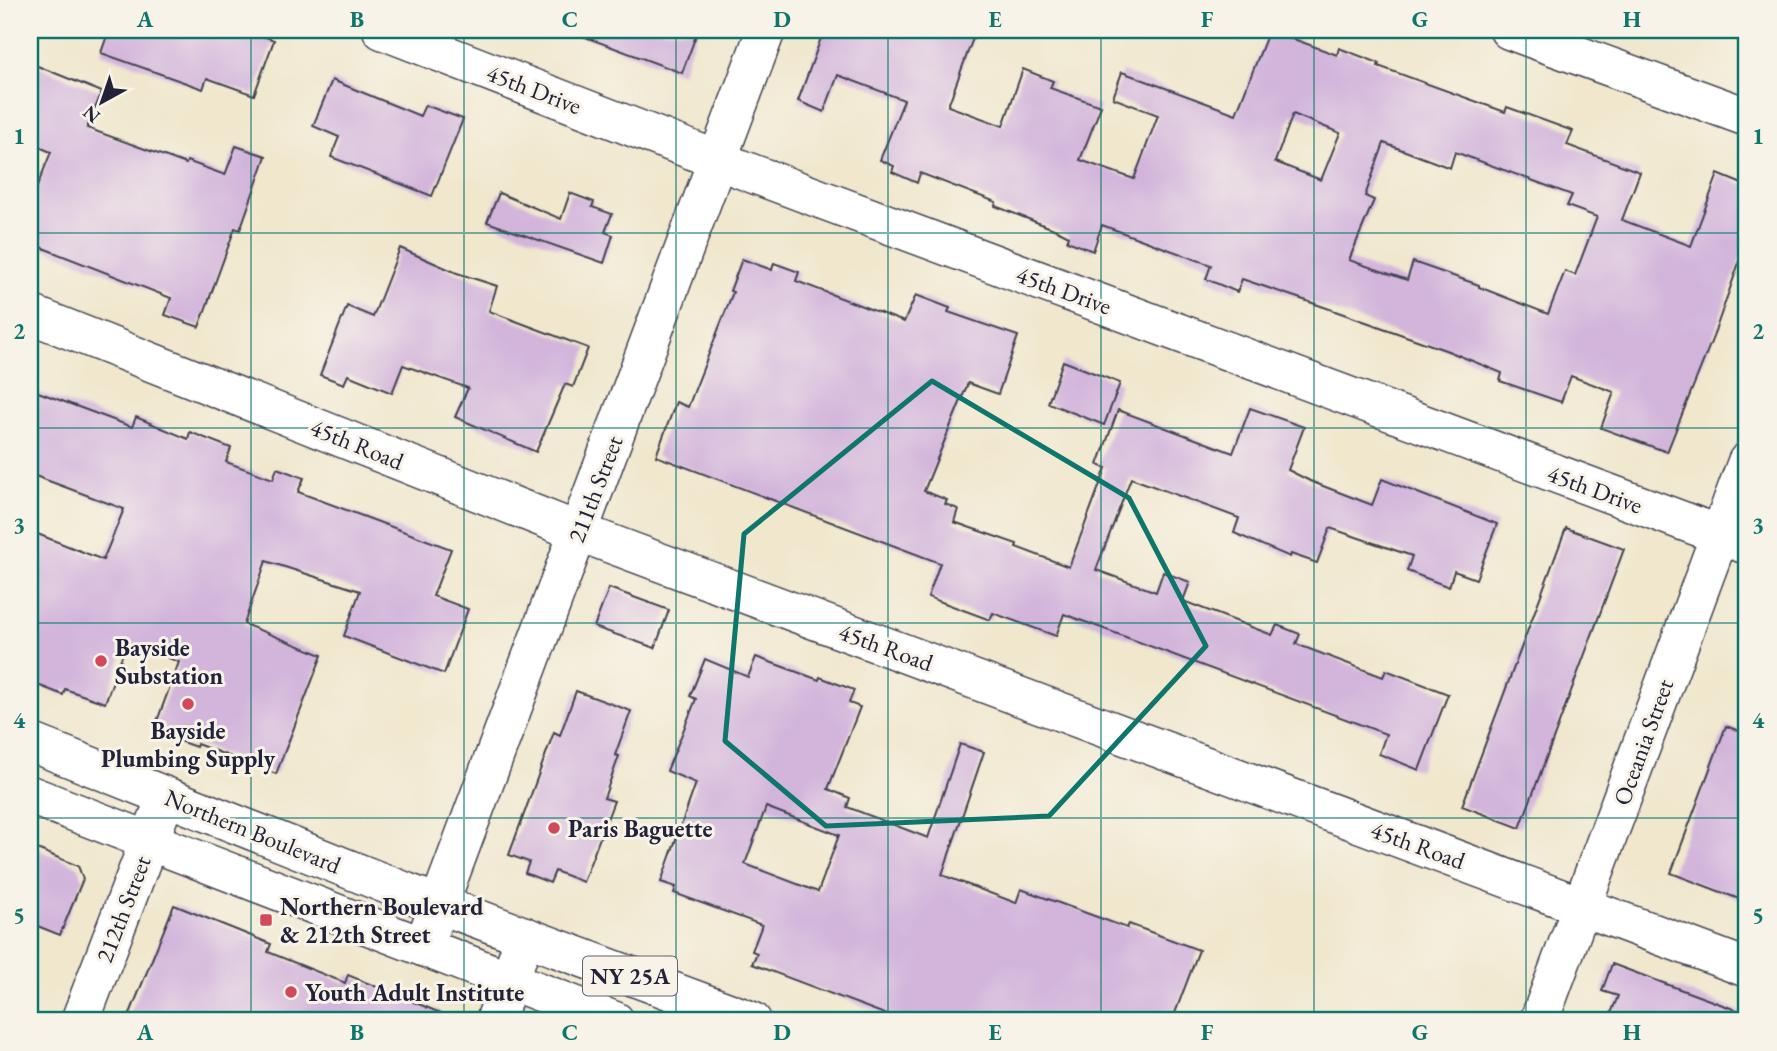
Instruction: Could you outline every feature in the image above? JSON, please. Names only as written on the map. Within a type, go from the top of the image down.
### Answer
[{"type":"street","name":"45th Drive","points":[[382,30],[718,161],[1733,540]]},
{"type":"street","name":"211th Street","points":[[424,947],[766,30]]},
{"type":"street","points":[[1509,30],[1747,117]]},
{"type":"street","name":"45th Road","points":[[30,314],[579,532],[1747,968]]},
{"type":"street","name":"Oceania Street","points":[[1539,1021],[1583,906],[1733,540],[1747,462]]},
{"type":"street","name":"Northern Boulevard","points":[[30,742],[440,904],[752,1021]]},
{"type":"street","name":"Northern Boulevard","points":[[30,795],[615,1021]]},
{"type":"street","name":"212th Street","points":[[80,1021],[166,797]]},
{"type":"street","points":[[495,1021],[525,936]]},
{"type":"highlighted area","points":[[932,381],[1129,498],[1206,646],[1049,816],[826,826],[725,741],[744,534]]},
{"type":"building","points":[[109,30],[246,30],[274,40],[254,95],[207,78],[203,89],[101,53]]},
{"type":"building","points":[[575,30],[698,30],[682,73],[574,33]]},
{"type":"building","points":[[824,30],[976,30],[948,106],[1003,126],[1023,69],[1053,81],[1050,88],[1101,106],[1080,160],[1134,179],[1158,115],[1113,98],[1122,72],[1236,114],[1269,30],[1337,55],[1339,48],[1379,63],[1378,66],[1505,112],[1507,107],[1573,131],[1567,145],[1640,172],[1622,220],[1691,246],[1718,174],[1747,186],[1747,240],[1713,337],[1667,452],[1601,428],[1614,392],[1571,376],[1561,402],[1500,381],[1502,373],[1448,351],[1304,300],[1242,279],[1237,292],[1206,279],[1211,265],[1102,225],[1093,251],[1067,241],[1069,236],[1059,231],[995,206],[996,202],[920,173],[917,183],[892,172],[894,166],[880,160],[904,100],[838,75],[824,112],[798,101]],"holes":[[[1293,114],[1340,133],[1321,180],[1275,162]],[[1384,143],[1450,168],[1455,152],[1572,195],[1567,206],[1597,217],[1575,275],[1565,271],[1548,314],[1479,285],[1413,262],[1407,280],[1349,260],[1374,200],[1365,196]]]},
{"type":"building","points":[[30,63],[102,92],[87,128],[186,164],[187,161],[225,175],[236,146],[266,156],[240,230],[235,228],[199,327],[165,315],[171,298],[30,243],[30,204],[51,152],[30,143]]},
{"type":"building","points":[[332,80],[420,116],[425,105],[463,119],[432,196],[331,157],[339,137],[313,126]]},
{"type":"building","points":[[499,193],[561,219],[570,193],[594,202],[592,207],[612,214],[605,232],[613,235],[604,263],[487,222]]},
{"type":"building","points":[[400,248],[457,273],[497,286],[489,311],[588,348],[573,387],[565,384],[536,452],[455,417],[468,388],[403,365],[392,393],[348,375],[344,384],[320,375],[347,306],[373,317]]},
{"type":"building","points":[[742,259],[772,270],[774,263],[799,272],[796,281],[904,322],[916,295],[950,308],[948,312],[1018,336],[998,394],[968,383],[924,491],[947,500],[945,504],[958,509],[954,522],[1017,544],[1016,547],[1069,567],[1106,468],[1098,465],[1118,410],[1233,453],[1250,408],[1304,427],[1288,470],[1310,481],[1372,505],[1382,479],[1497,524],[1476,579],[1454,571],[1449,587],[1407,571],[1412,556],[1330,528],[1317,563],[1291,554],[1290,557],[1234,533],[1239,518],[1131,478],[1096,570],[1156,592],[1163,572],[1190,582],[1183,601],[1272,635],[1277,625],[1300,634],[1296,644],[1383,677],[1386,670],[1448,694],[1419,770],[1379,754],[1386,734],[1064,614],[1056,636],[993,613],[990,620],[928,597],[940,563],[656,456],[676,402],[688,407],[733,292],[730,291]]},
{"type":"building","points":[[1063,361],[1120,383],[1104,425],[1048,403]]},
{"type":"building","points":[[30,389],[132,427],[136,417],[188,439],[190,432],[231,448],[226,462],[273,479],[277,468],[304,478],[298,492],[451,549],[433,596],[468,609],[444,674],[344,636],[360,591],[266,561],[244,624],[322,655],[276,774],[197,744],[196,747],[153,732],[179,662],[127,642],[105,703],[65,689],[63,695],[30,682],[30,531],[103,560],[124,509],[30,474]]},
{"type":"building","points":[[1566,528],[1624,549],[1520,828],[1462,806]]},
{"type":"building","points":[[609,588],[669,610],[655,648],[594,627]]},
{"type":"building","points":[[756,657],[854,690],[849,703],[860,707],[828,789],[850,798],[847,807],[928,838],[960,744],[984,752],[942,875],[1016,903],[1021,889],[1127,928],[1129,924],[1199,950],[1172,1021],[903,1021],[752,964],[757,953],[752,951],[762,925],[674,893],[676,887],[661,882],[696,783],[667,771],[696,699],[690,696],[705,659],[748,677]],"holes":[[[766,807],[839,835],[818,892],[745,864]]]},
{"type":"building","points":[[576,691],[631,711],[615,755],[619,756],[604,798],[614,801],[583,882],[555,871],[550,883],[525,873],[529,862],[509,855],[554,732],[560,735]]},
{"type":"building","points":[[1726,726],[1747,734],[1747,902],[1671,873]]},
{"type":"building","points":[[30,846],[78,866],[83,879],[60,935],[30,923]]},
{"type":"building","points":[[174,905],[271,944],[268,952],[345,983],[348,975],[460,1021],[127,1021]]},
{"type":"building","points":[[1612,964],[1747,1014],[1747,1021],[1608,1021],[1618,996],[1602,991]]},
{"type":"place","name":"Bayside Substation","points":[[101,661]]},
{"type":"place","name":"Bayside Plumbing Supply","points":[[188,704]]},
{"type":"place","name":"Paris Baguette","points":[[554,828]]},
{"type":"place","name":"Northern Boulevard & 212th Street","points":[[266,920]]},
{"type":"place","name":"Youth Adult Institute","points":[[291,992]]}]
